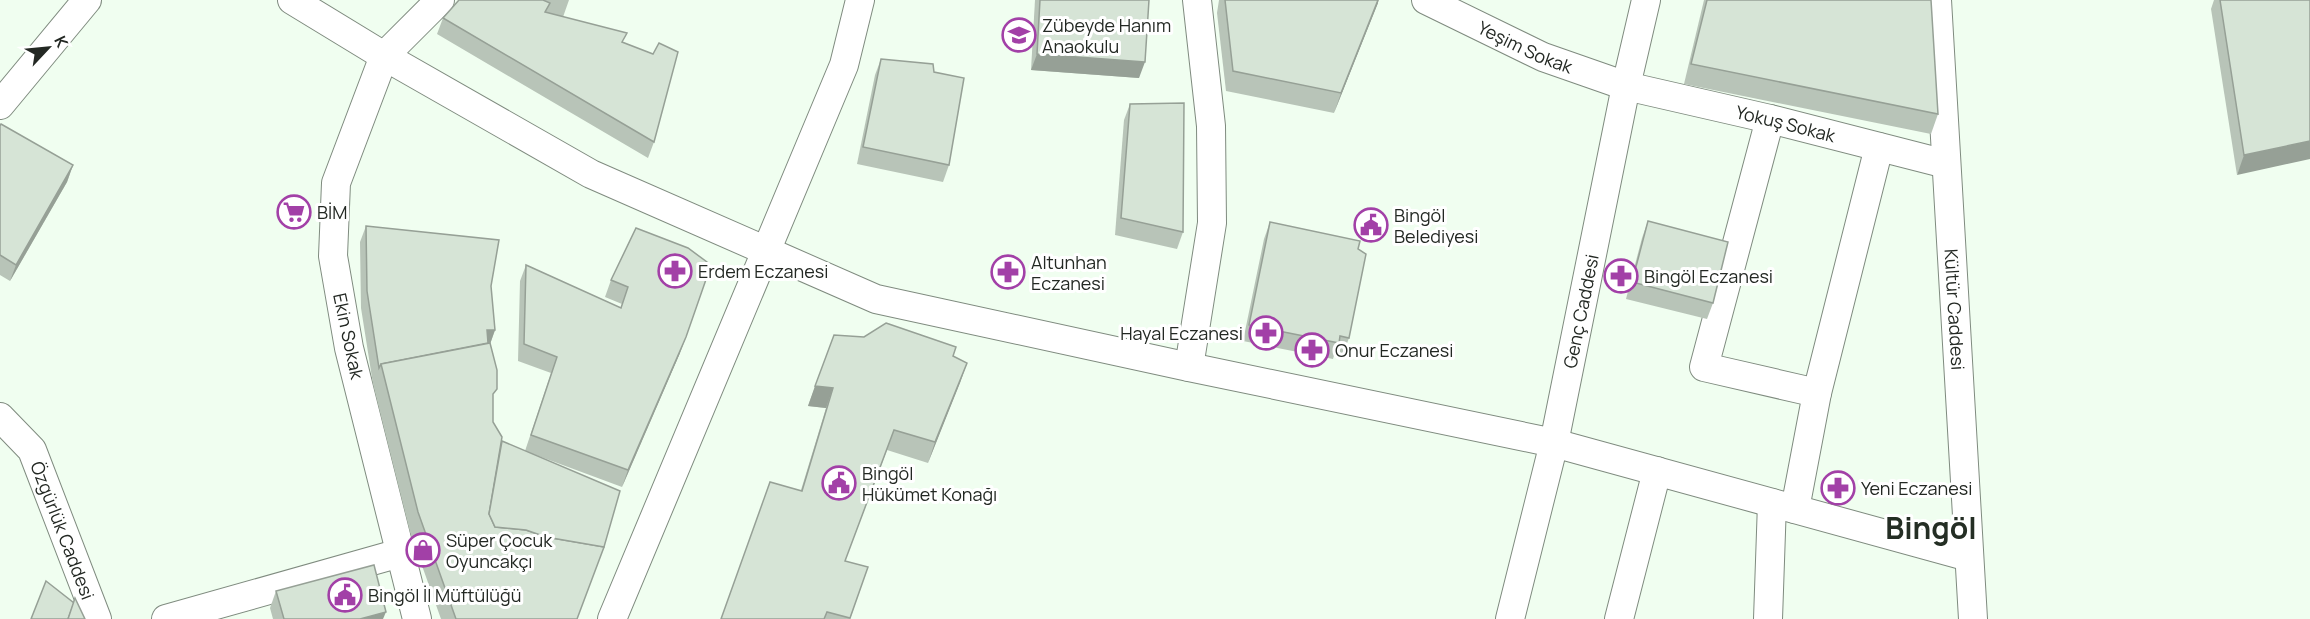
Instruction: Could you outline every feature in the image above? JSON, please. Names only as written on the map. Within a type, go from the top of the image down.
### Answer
[{"type":"street","points":[[0,105],[87,0]]},
{"type":"street","points":[[292,0],[384,56],[591,174],[876,299],[1554,443],[1969,557]]},
{"type":"street","points":[[384,56],[440,0]]},
{"type":"street","points":[[612,619],[844,65],[860,0]]},
{"type":"street","points":[[1189,367],[1212,223],[1211,126],[1197,0]]},
{"type":"street","name":"Yeşim Sokak","points":[[1426,0],[1543,57],[1626,86]]},
{"type":"street","name":"Genç Caddesi","points":[[1510,619],[1554,443],[1626,86],[1647,0]]},
{"type":"street","name":"Kültür Caddesi","points":[[1937,0],[1973,619]]},
{"type":"street","name":"Ekin Sokak","points":[[384,56],[336,183],[333,256],[350,348],[417,619]]},
{"type":"street","name":"Yokuş Sokak","points":[[1626,86],[1770,119],[1946,164]]},
{"type":"street","points":[[1770,119],[1704,367],[1817,393]]},
{"type":"street","points":[[1768,619],[1784,506],[1817,393],[1879,147]]},
{"type":"street","name":"Özgürlük Caddesi","points":[[0,417],[32,450],[97,619]]},
{"type":"street","points":[[1619,619],[1657,471]]},
{"type":"street","points":[[166,619],[400,553]]},
{"type":"building","points":[[459,0],[543,0],[550,3],[545,12],[627,33],[622,42],[653,54],[659,43],[678,52],[654,142],[443,18]]},
{"type":"building","points":[[1040,0],[1149,0],[1145,62],[1037,54]]},
{"type":"building","points":[[1225,0],[1378,0],[1341,93],[1233,71]]},
{"type":"building","points":[[1707,0],[1931,0],[1938,114],[1691,64]]},
{"type":"building","points":[[2220,0],[2310,0],[2310,141],[2244,155]]},
{"type":"building","points":[[881,59],[933,64],[934,72],[964,78],[949,165],[863,147]]},
{"type":"building","points":[[1184,103],[1183,232],[1121,218],[1130,104]]},
{"type":"building","points":[[1,124],[73,165],[16,265],[0,255]]},
{"type":"building","points":[[1648,221],[1728,242],[1713,303],[1632,282]]},
{"type":"building","points":[[1270,222],[1360,241],[1358,249],[1366,254],[1349,338],[1340,336],[1339,343],[1249,325]]},
{"type":"building","points":[[366,226],[499,240],[491,286],[495,330],[487,330],[488,343],[381,364],[379,368],[367,291]]},
{"type":"building","points":[[636,228],[688,248],[707,262],[710,268],[686,337],[628,470],[531,435],[557,357],[524,344],[526,265],[621,308],[628,287],[611,280]]},
{"type":"building","name":"Bingöl Hükümet Konağı","points":[[886,323],[956,347],[953,356],[967,363],[935,442],[894,430],[845,561],[868,567],[850,618],[827,612],[824,619],[721,619],[770,482],[802,491],[833,388],[815,386],[834,335],[864,337]]},
{"type":"building","points":[[490,343],[497,370],[497,389],[493,394],[493,422],[502,437],[489,514],[495,527],[526,530],[546,537],[604,547],[577,619],[456,619],[418,512],[381,364]]},
{"type":"building","points":[[502,441],[620,491],[604,547],[546,537],[526,530],[495,527],[489,514]]},
{"type":"building","points":[[374,565],[386,612],[360,619],[284,619],[276,591]]},
{"type":"building","points":[[46,581],[74,603],[68,619],[31,619]]},
{"type":"building","points":[[75,598],[85,619],[68,619]]},
{"type":"place","name":"Zübeyde Hanım Anaokulu","points":[[1019,35]]},
{"type":"place","name":"BİM","points":[[294,212]]},
{"type":"place","name":"Bingöl Belediyesi","points":[[1371,225]]},
{"type":"place","name":"Erdem Eczanesi","points":[[675,271]]},
{"type":"place","name":"Altunhan Eczanesi","points":[[1008,272]]},
{"type":"place","name":"Bingöl Eczanesi","points":[[1621,276]]},
{"type":"place","name":"Hayal Eczanesi","points":[[1266,333]]},
{"type":"place","name":"Onur Eczanesi","points":[[1312,350]]},
{"type":"place","name":"Bingöl Hükümet Konağı","points":[[839,483]]},
{"type":"place","name":"Yeni Eczanesi","points":[[1838,488]]},
{"type":"place","name":"Süper Çocuk Oyuncakçı","points":[[423,550]]},
{"type":"place","name":"Bingöl İl Müftülüğü","points":[[345,595]]},
{"type":"district","name":"Bingöl","points":[[1931,527]]}]
